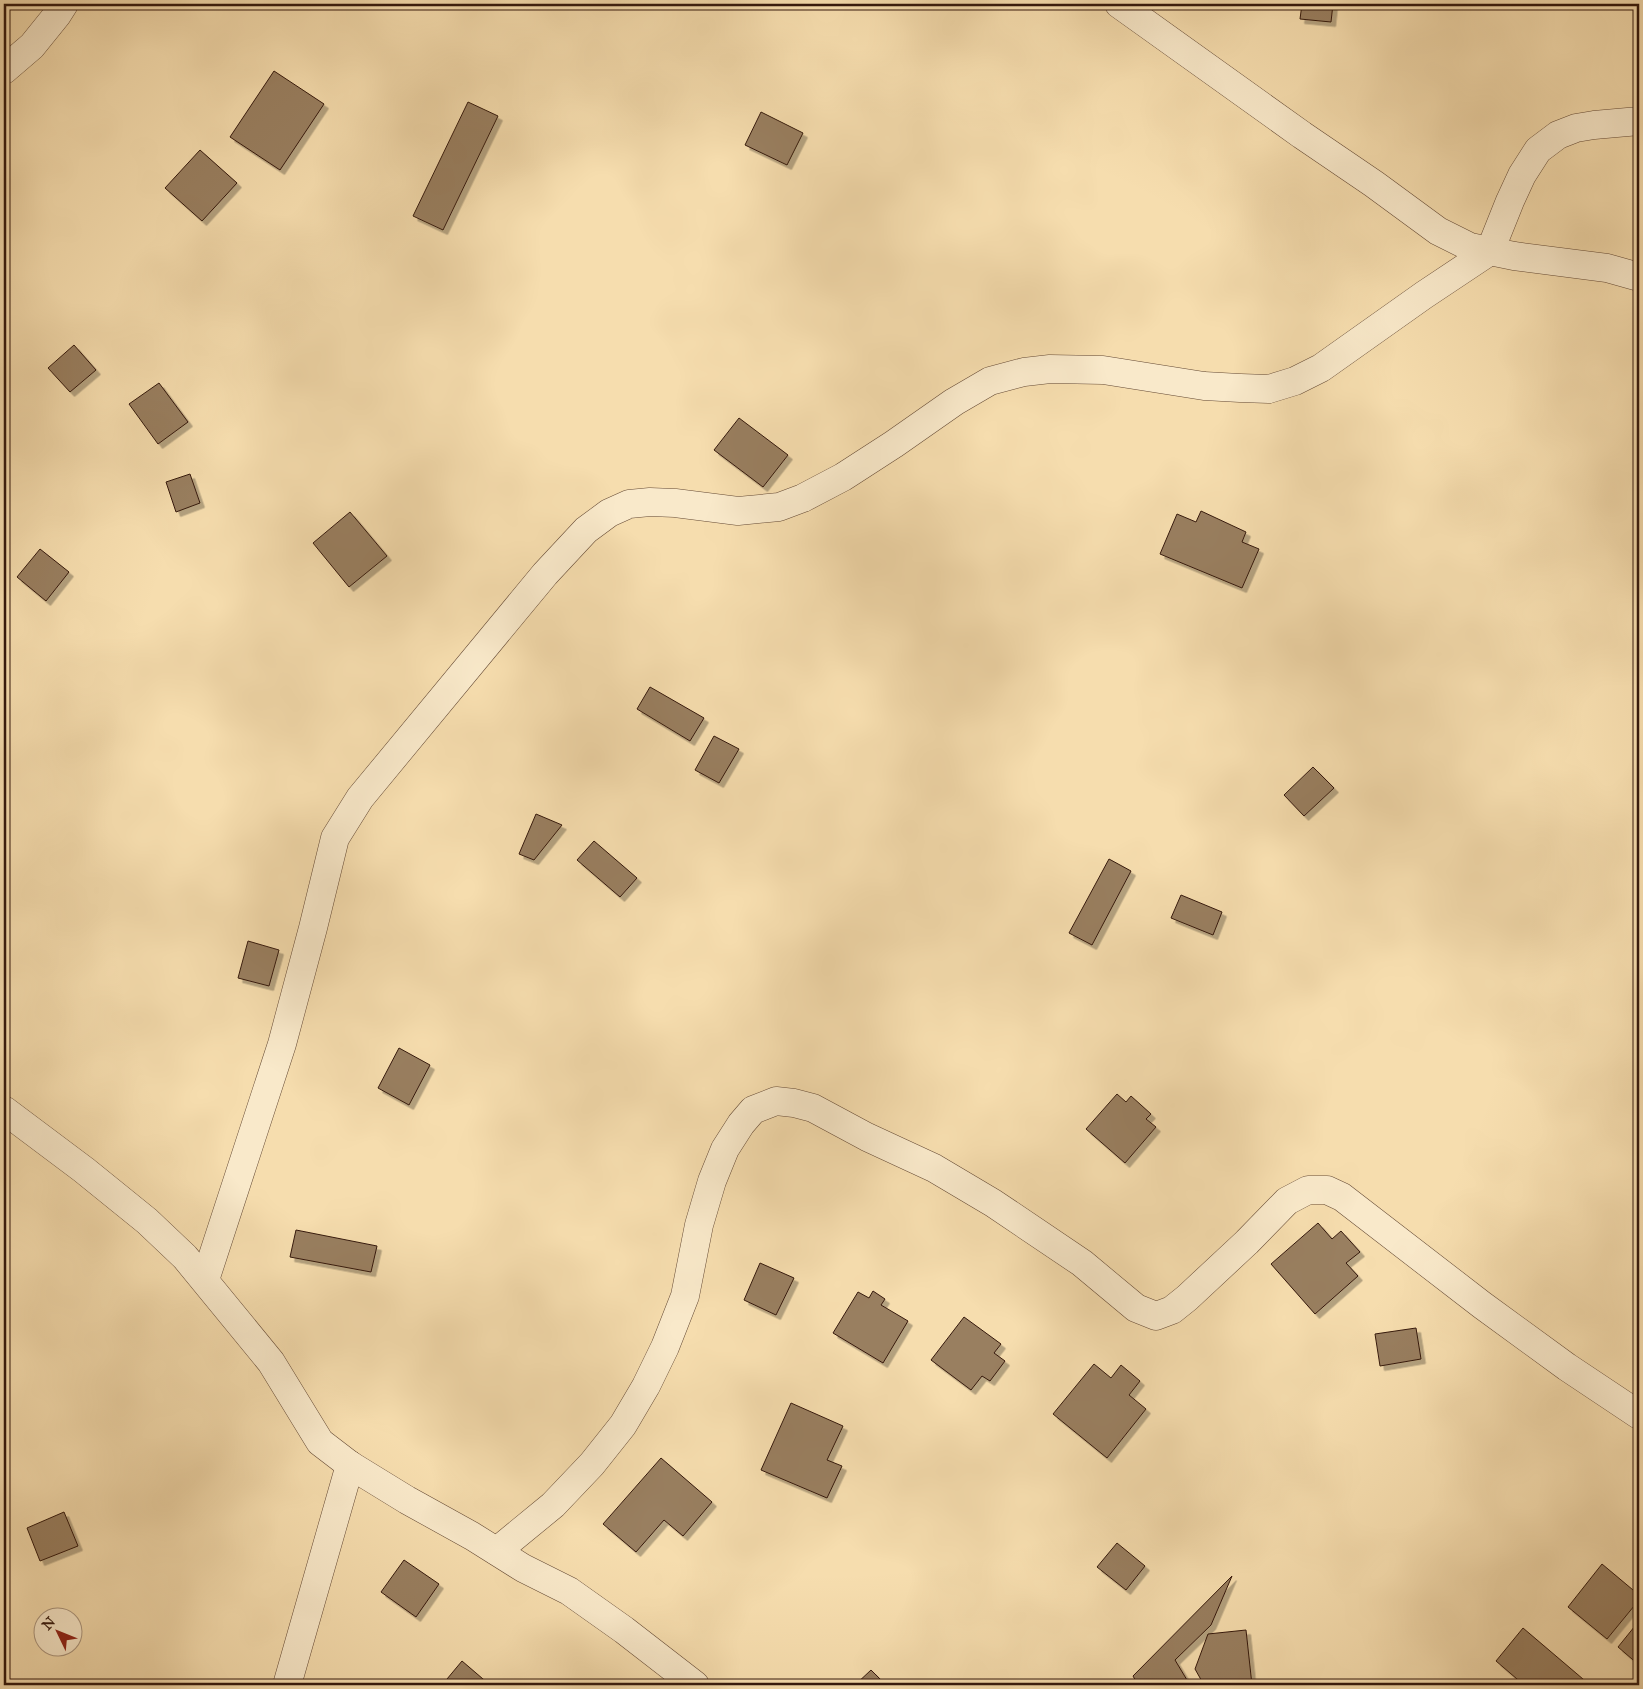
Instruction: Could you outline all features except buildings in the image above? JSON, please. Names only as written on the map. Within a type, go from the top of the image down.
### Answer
[{"type":"street","points":[[4,70],[32,46],[57,16],[64,4]]},
{"type":"street","points":[[1119,4],[1438,231],[1470,246],[1490,251],[1607,268],[1639,277]]},
{"type":"street","points":[[205,1280],[282,1044],[313,928],[334,838],[360,798],[545,574],[586,530],[609,513],[629,504],[650,502],[675,503],[738,511],[779,507],[803,498],[843,477],[954,402],[990,381],[1024,372],[1050,369],[1103,370],[1204,386],[1269,389],[1295,381],[1321,368],[1490,251],[1522,175],[1538,150],[1558,135],[1576,128],[1594,124],[1639,121]]},
{"type":"street","points":[[497,1551],[553,1505],[592,1464],[627,1417],[646,1386],[665,1347],[685,1296],[699,1225],[712,1181],[725,1149],[741,1124],[753,1110],[776,1102],[794,1103],[813,1108],[867,1137],[934,1168],[993,1203],[1082,1263],[1136,1308],[1156,1316],[1172,1310],[1187,1298],[1247,1242],[1287,1201],[1308,1190],[1327,1190],[1342,1197],[1482,1305],[1567,1367],[1639,1416]]},
{"type":"street","points":[[4,1110],[84,1170],[146,1221],[185,1257],[271,1362],[320,1442],[350,1465],[407,1500],[497,1551],[523,1568],[570,1591],[696,1685]]},
{"type":"street","points":[[286,1685],[350,1465]]}]
